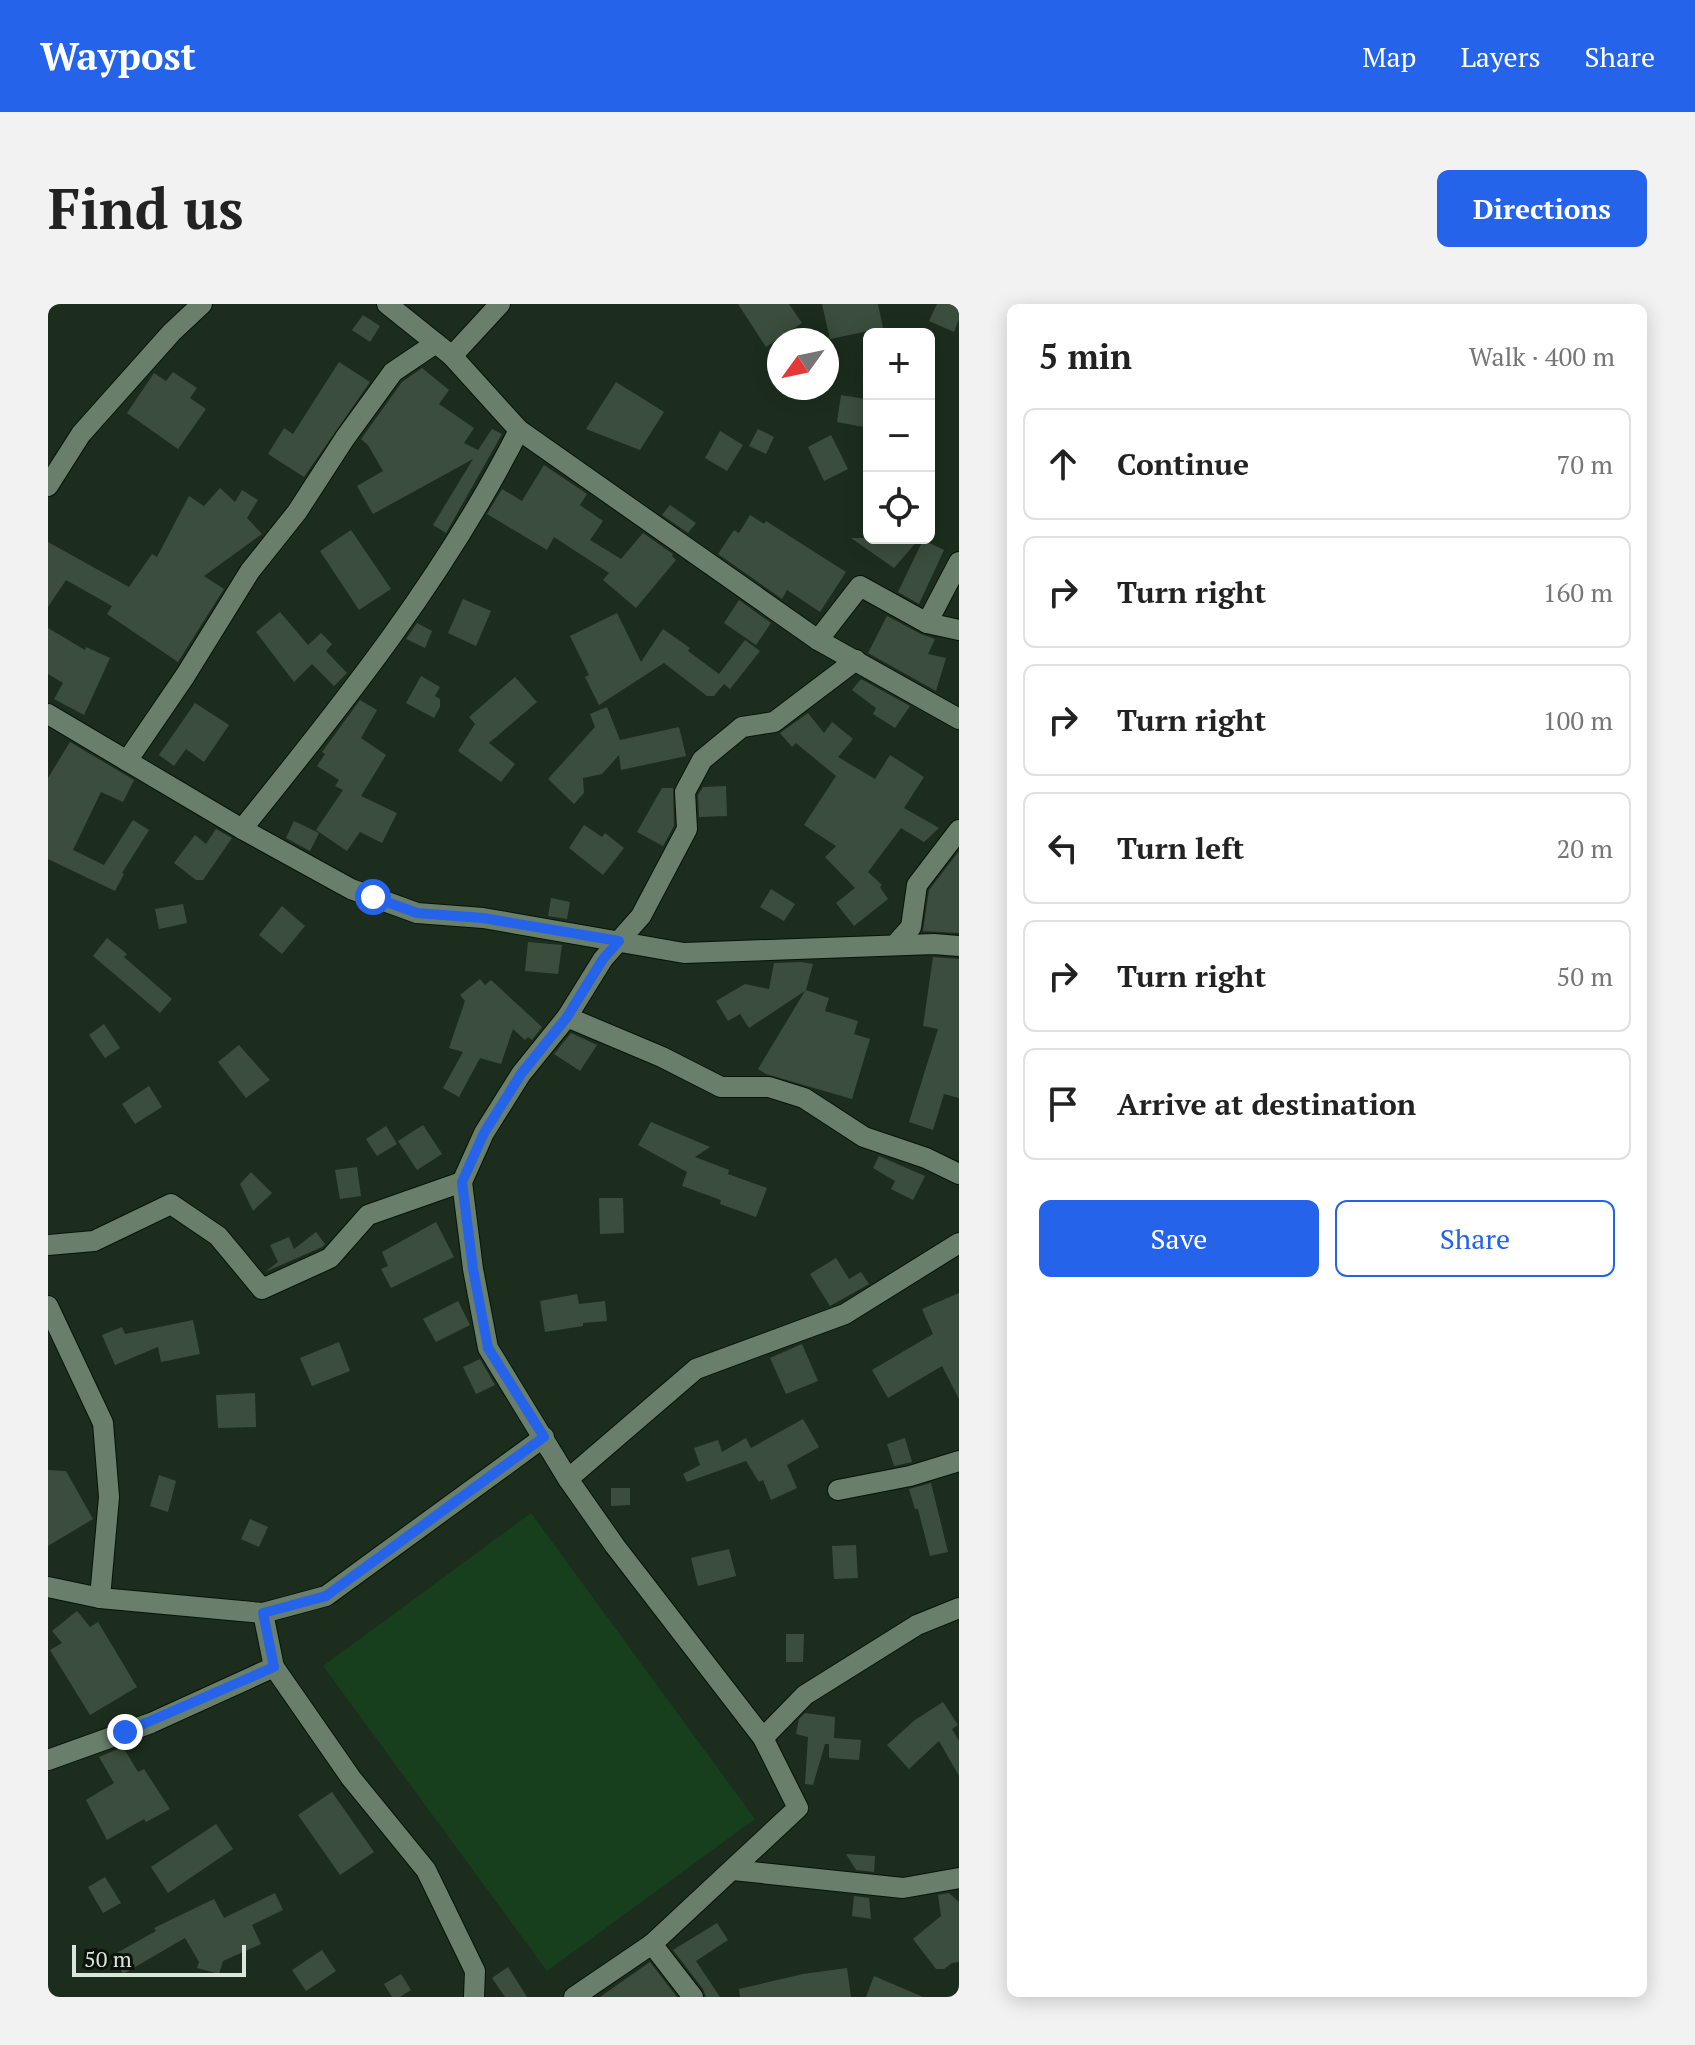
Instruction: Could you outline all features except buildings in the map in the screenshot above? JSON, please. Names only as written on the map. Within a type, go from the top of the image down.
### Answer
[{"type":"street","points":[[48,486],[81,434],[172,332],[202,304]]},
{"type":"street","points":[[387,304],[444,350],[519,430],[818,640],[959,719]]},
{"type":"street","points":[[127,761],[185,676],[250,571],[297,512],[393,372],[444,350],[500,304]]},
{"type":"street","points":[[242,829],[349,697],[488,491],[519,430]]},
{"type":"street","points":[[927,623],[959,562]]},
{"type":"street","points":[[818,640],[860,586],[927,623],[959,630]]},
{"type":"street","points":[[574,1997],[652,1944],[798,1808],[763,1738],[695,1652],[568,1479],[488,1348],[473,1269],[462,1182],[484,1133],[521,1074],[567,1017],[603,959],[641,916],[687,829],[685,792],[702,760],[742,727],[774,722],[856,660]]},
{"type":"street","points":[[48,714],[242,829],[351,889],[417,913],[483,918],[684,953],[895,945],[959,946]]},
{"type":"street","points":[[895,945],[911,927],[917,885],[959,830]]},
{"type":"street","points":[[567,1017],[662,1057],[721,1087],[769,1087],[804,1098],[864,1137],[926,1158],[959,1174]]},
{"type":"street","points":[[48,1245],[94,1241],[171,1204],[218,1236],[262,1289],[330,1258],[368,1215],[462,1182]]},
{"type":"street","points":[[568,1479],[696,1369],[845,1314],[959,1243]]},
{"type":"street","points":[[48,1306],[103,1423],[109,1497],[100,1598]]},
{"type":"street","points":[[48,1587],[100,1598],[263,1613],[326,1596],[544,1437]]},
{"type":"street","points":[[838,1490],[910,1476],[959,1461]]},
{"type":"street","points":[[763,1738],[805,1695],[917,1625],[959,1608]]},
{"type":"street","points":[[263,1613],[274,1667],[351,1778],[426,1870],[475,1971],[474,1997]]},
{"type":"street","points":[[48,1760],[151,1723],[274,1667]]},
{"type":"street","points":[[733,1870],[903,1888],[959,1878]]},
{"type":"street","points":[[652,1944],[693,1997]]},
{"type":"green space","points":[[531,1513],[755,1819],[547,1971],[323,1666]]},
{"type":"route","points":[[125,1732],[274,1667],[263,1613],[326,1596],[544,1437],[488,1348],[473,1269],[462,1182],[484,1133],[521,1074],[567,1017],[603,959],[619,941],[483,918],[417,913],[373,897]]}]
